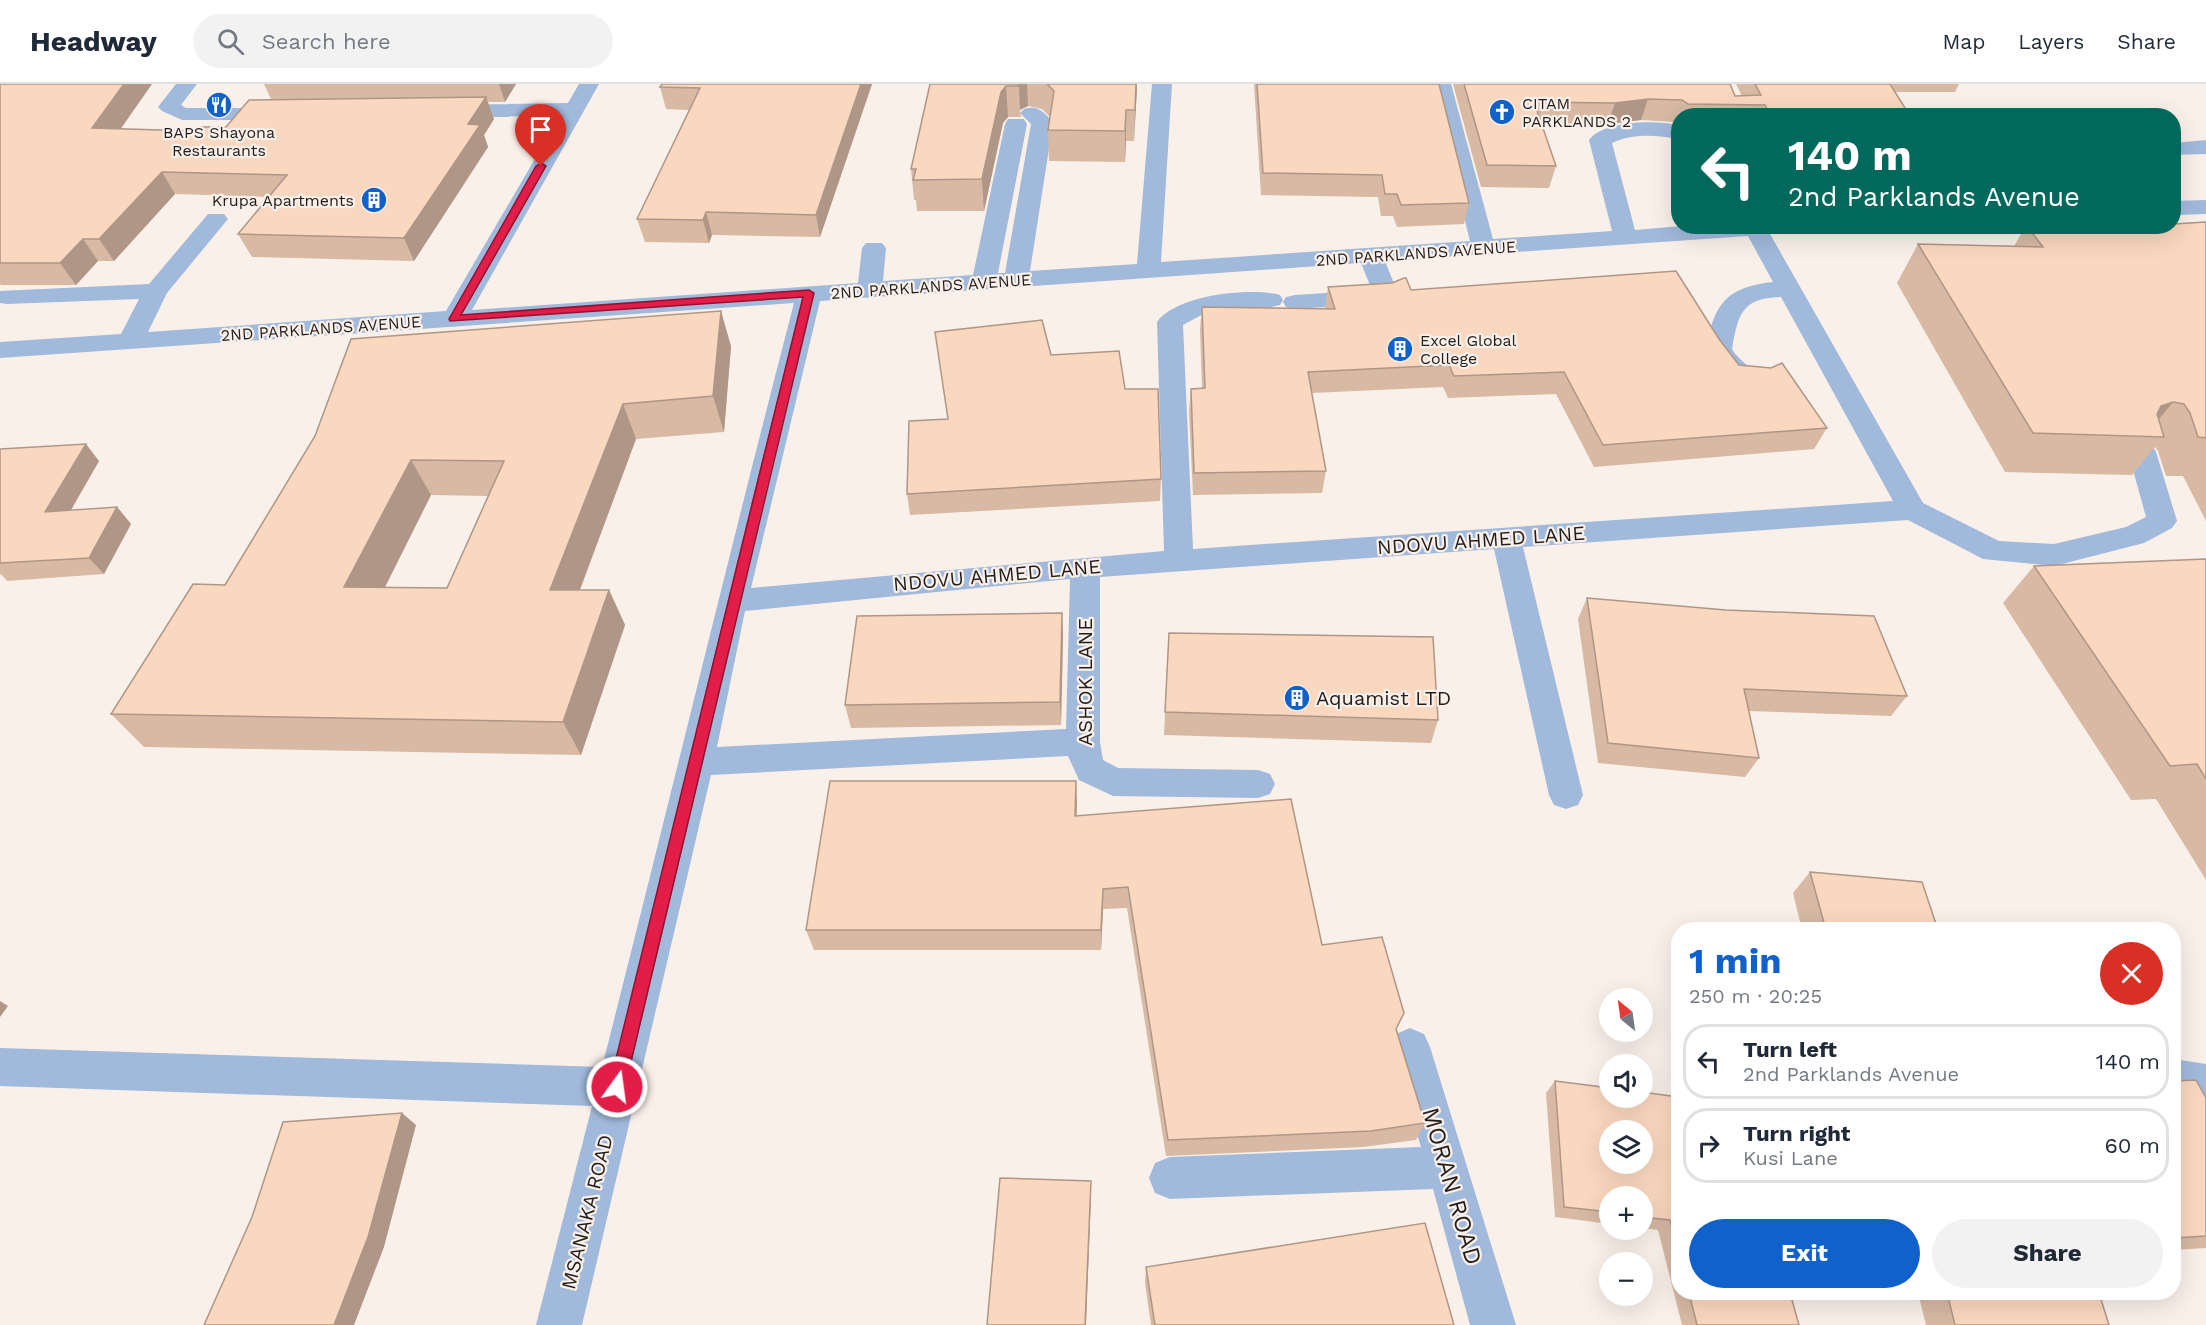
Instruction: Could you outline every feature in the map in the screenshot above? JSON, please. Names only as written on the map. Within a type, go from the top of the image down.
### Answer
[{"type":"street","points":[[187,84],[169,106],[182,114],[307,114]]},
{"type":"street","points":[[454,319],[589,84]]},
{"type":"street","points":[[1148,272],[1162,84]]},
{"type":"street","points":[[1441,84],[1483,248]]},
{"type":"street","points":[[485,98],[513,89]]},
{"type":"street","points":[[422,112],[574,109]]},
{"type":"street","points":[[984,282],[1023,118],[1042,123],[1016,280]]},
{"type":"street","points":[[1625,238],[1600,140],[1620,130],[1671,130]]},
{"type":"street","points":[[2181,149],[2206,147]]},
{"type":"street","points":[[2181,208],[2206,207]]},
{"type":"street","points":[[130,341],[156,291],[216,219]]},
{"type":"street","name":"2ND PARKLANDS AVENUE","points":[[0,350],[809,293],[1371,257],[1676,234]]},
{"type":"street","points":[[1743,234],[1789,289],[1912,510],[1994,551],[2054,555],[2133,536],[2162,521],[2142,452]]},
{"type":"street","points":[[870,290],[874,248]]},
{"type":"street","points":[[1179,562],[1170,322],[1179,313],[1195,308],[1387,296],[1371,257]]},
{"type":"street","points":[[1758,380],[1740,375],[1728,366],[1719,349],[1728,314],[1746,293],[1759,289],[1789,289]]},
{"type":"street","points":[[7,297],[156,291]]},
{"type":"street","name":"MSANAKA ROAD","points":[[560,1325],[698,762],[732,601],[809,293]]},
{"type":"street","name":"NDOVU AHMED LANE","points":[[732,601],[1085,567],[1912,510]]},
{"type":"street","points":[[1506,538],[1566,795]]},
{"type":"street","name":"ASHOK LANE","points":[[1085,567],[1083,742],[1085,758],[1091,770],[1113,782],[1258,784]]},
{"type":"street","points":[[698,762],[1083,742]]},
{"type":"street","name":"MORAN ROAD","points":[[1410,1047],[1448,1167],[1493,1325]]},
{"type":"street","points":[[0,1067],[617,1087]]},
{"type":"street","points":[[2181,1079],[2206,1084]]},
{"type":"street","points":[[1170,1178],[1448,1167]]},
{"type":"building","points":[[0,84],[124,84],[92,128],[197,131],[201,127],[226,127],[249,100],[486,97],[468,124],[480,125],[404,238],[238,234],[287,175],[162,172],[99,239],[83,239],[60,263],[0,263]]},
{"type":"building","points":[[662,84],[861,84],[816,215],[706,212],[703,220],[637,219],[700,88],[660,87]]},
{"type":"building","points":[[930,84],[1018,84],[1019,86],[1006,86],[1001,92],[982,179],[913,180],[916,169],[911,169]]},
{"type":"building","points":[[1047,84],[1136,84],[1135,110],[1126,110],[1125,131],[1048,130],[1054,91]]},
{"type":"building","points":[[1257,84],[1439,84],[1469,203],[1401,205],[1397,194],[1385,194],[1382,175],[1263,173]]},
{"type":"building","points":[[1464,84],[1730,84],[1735,96],[1761,95],[1755,84],[1890,84],[1905,108],[1767,108],[1765,105],[1688,104],[1682,100],[1648,99],[1615,103],[1534,102],[1556,166],[1487,165]]},
{"type":"building","points":[[2206,222],[2206,438],[2198,437],[2190,413],[2184,404],[2173,402],[2161,406],[2157,414],[2164,437],[2033,433],[1918,244],[2043,247],[2033,234],[2181,234],[2181,224]]},
{"type":"building","points":[[1676,271],[1719,339],[1739,365],[1771,368],[1782,363],[1827,428],[1603,445],[1564,372],[1454,376],[1449,365],[1308,372],[1326,471],[1194,473],[1191,389],[1205,388],[1202,307],[1335,309],[1328,287],[1392,283],[1404,278],[1411,290]]},
{"type":"building","points":[[721,311],[713,396],[623,404],[550,590],[609,590],[563,722],[111,714],[193,584],[225,585],[315,436],[351,339]],"holes":[[[411,460],[504,461],[447,588],[344,587]]]},
{"type":"building","points":[[1042,320],[1051,355],[1119,351],[1125,389],[1158,389],[1161,479],[907,494],[909,421],[948,419],[935,332]]},
{"type":"building","points":[[86,444],[45,512],[117,507],[89,558],[0,563],[0,449]]},
{"type":"building","points":[[2206,559],[2206,779],[2197,764],[2170,766],[2034,566]]},
{"type":"building","points":[[1587,598],[1726,610],[1874,616],[1907,696],[1744,689],[1759,758],[1608,743]]},
{"type":"building","points":[[1062,613],[1060,702],[845,705],[857,616]]},
{"type":"building","name":"Aquamist LTD","points":[[1169,633],[1433,637],[1438,720],[1165,712]]},
{"type":"building","points":[[830,781],[1076,781],[1075,816],[1291,799],[1322,945],[1382,937],[1404,1013],[1396,1029],[1425,1123],[1371,1131],[1168,1140],[1128,887],[1103,889],[1101,930],[806,930]]},
{"type":"building","points":[[1810,872],[1922,882],[1935,922],[1824,922]]},
{"type":"building","points":[[2196,1080],[2206,1098],[2206,1236],[2181,1238],[2181,1081]]},
{"type":"building","points":[[1555,1081],[1599,1087],[1599,1108],[1653,1108],[1653,1094],[1671,1096],[1671,1224],[1670,1220],[1653,1218],[1653,1186],[1599,1186],[1599,1211],[1564,1207]]},
{"type":"building","points":[[402,1113],[368,1237],[334,1325],[204,1325],[252,1217],[283,1122]]},
{"type":"building","points":[[1000,1178],[1091,1181],[1085,1325],[987,1325]]},
{"type":"building","points":[[1425,1223],[1454,1325],[1155,1325],[1146,1267]]},
{"type":"building","points":[[1691,1300],[1792,1300],[1799,1325],[1697,1325]]},
{"type":"building","points":[[1949,1300],[2101,1300],[2109,1325],[1955,1325]]},
{"type":"place","name":"BAPS Shayona Restaurants","points":[[219,105]]},
{"type":"place","name":"CITAM PARKLANDS 2","points":[[1502,112]]},
{"type":"place","name":"Krupa Apartments","points":[[374,200]]},
{"type":"place","name":"Excel Global College","points":[[1400,349]]},
{"type":"place","name":"Aquamist LTD","points":[[1297,698]]},
{"type":"route","points":[[541,166],[454,319],[809,293],[732,601],[698,762],[617,1087]]}]
